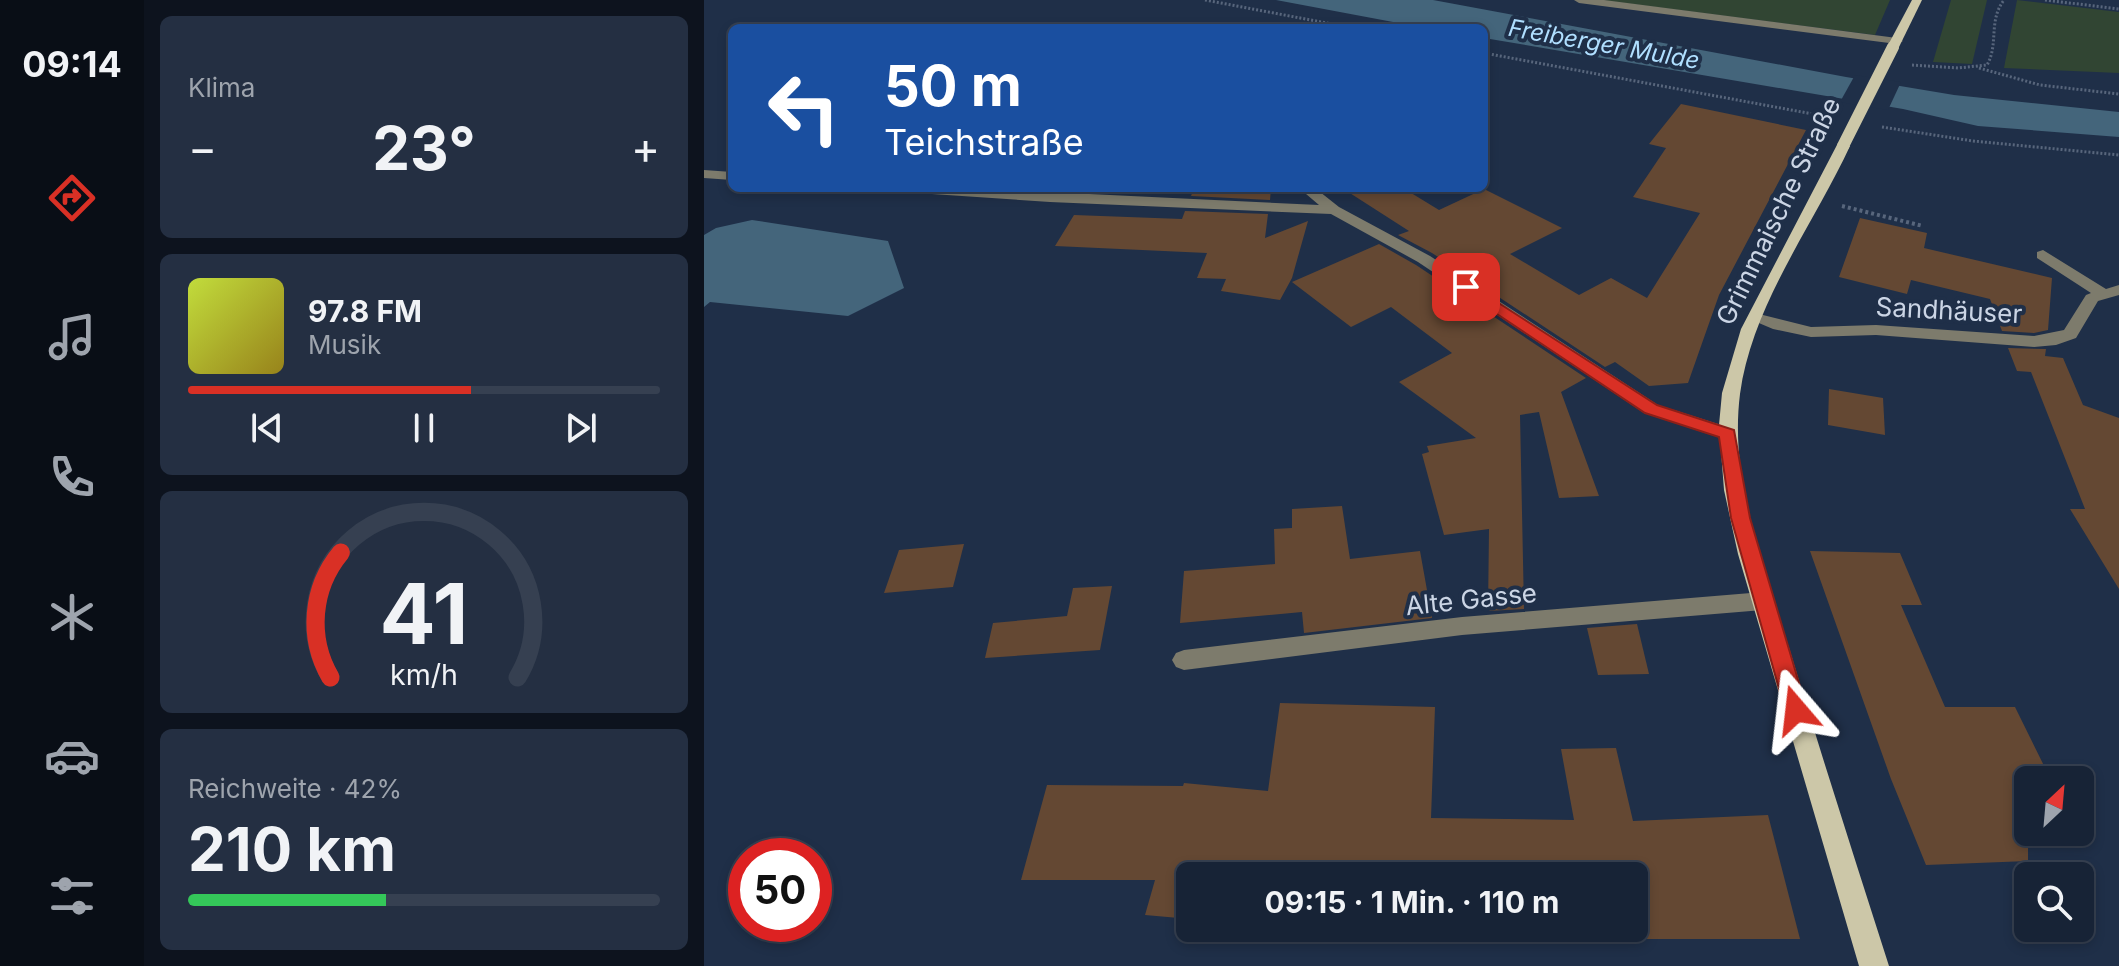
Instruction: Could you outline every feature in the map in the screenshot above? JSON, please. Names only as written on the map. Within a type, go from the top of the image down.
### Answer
[{"type":"main road","name":"Grimmaische Straße","points":[[1874,966],[1740,518],[1727,434],[1732,393],[1763,298],[1827,184],[1917,0]]},
{"type":"street","points":[[1579,0],[1895,44]]},
{"type":"street","points":[[704,174],[728,176]]},
{"type":"street","points":[[961,192],[1334,210]]},
{"type":"street","points":[[1311,192],[1334,210],[1424,259],[1651,409],[1727,434]]},
{"type":"street","points":[[2043,255],[2111,291]]},
{"type":"street","name":"Sandhäuser","points":[[1755,318],[1802,331],[1836,333],[1873,330],[2045,341],[2068,336],[2092,298],[2111,291]]},
{"type":"street","name":"Alte Gasse","points":[[1184,660],[1462,626],[1763,601]]},
{"type":"path","points":[[1205,0],[1332,24]]},
{"type":"path","points":[[1978,68],[1987,65],[1992,58],[1991,25],[2004,0]]},
{"type":"path","points":[[2045,0],[2119,9]]},
{"type":"path","points":[[1488,54],[1834,118]]},
{"type":"path","points":[[1907,65],[1978,68],[2040,85],[2119,94]]},
{"type":"path","points":[[1878,126],[1973,141],[2119,155]]},
{"type":"path","points":[[1867,212],[1923,226]]},
{"type":"green space","points":[[1600,0],[1890,0],[1875,35]]},
{"type":"green space","points":[[1951,0],[1987,0],[1972,64],[1933,62]]},
{"type":"green space","points":[[2017,0],[2119,12],[2119,73],[2004,68]]},
{"type":"water","name":"Freiberger Mulde","points":[[1276,0],[1433,0],[1954,95],[2119,112],[2119,137],[1978,126],[1903,109],[1488,39],[1488,24],[1404,24]]},
{"type":"water","points":[[752,220],[888,241],[904,288],[848,316],[710,302],[704,307],[704,235],[716,228]]},
{"type":"pier","points":[[1855,75],[1901,82],[1888,110],[1840,102]]},
{"type":"building","points":[[1681,104],[1806,130],[1719,295],[1688,383],[1649,386],[1615,362],[1605,367],[1432,253],[1398,235],[1409,231],[1348,192],[1410,192],[1439,210],[1478,192],[1488,191],[1562,228],[1510,254],[1579,295],[1611,278],[1647,298],[1700,213],[1633,197],[1666,148],[1649,144]]},
{"type":"building","points":[[1192,192],[1271,192],[1270,200],[1191,196]]},
{"type":"building","points":[[1185,211],[1268,214],[1265,238],[1308,221],[1292,278],[1280,300],[1221,291],[1226,279],[1197,278],[1207,253],[1055,246],[1074,215],[1182,219]]},
{"type":"building","points":[[1860,218],[1927,233],[1924,248],[2052,278],[2048,330],[2034,333],[2002,331],[1990,299],[1911,280],[1907,294],[1839,277]]},
{"type":"building","points":[[1379,244],[1416,265],[1586,378],[1561,392],[1599,496],[1559,498],[1539,412],[1520,415],[1524,609],[1488,611],[1489,529],[1444,535],[1422,454],[1429,452],[1427,446],[1476,438],[1399,382],[1452,353],[1391,307],[1351,327],[1292,282]]},
{"type":"building","points":[[2008,348],[2046,349],[2045,356],[2063,358],[2083,405],[2119,418],[2119,589],[2070,509],[2085,509],[2031,372],[2017,371]]},
{"type":"building","points":[[1829,389],[1883,398],[1885,435],[1828,425]]},
{"type":"building","points":[[1342,506],[1350,559],[1420,551],[1432,618],[1304,633],[1302,612],[1180,623],[1184,571],[1275,564],[1274,529],[1292,528],[1292,509]]},
{"type":"building","points":[[964,544],[953,587],[884,593],[899,550]]},
{"type":"building","points":[[1810,551],[1900,553],[1922,605],[1901,605],[1945,707],[2015,707],[2044,766],[2014,766],[2014,846],[2028,846],[2028,861],[1926,865],[1891,779]]},
{"type":"building","points":[[1112,586],[1100,650],[985,658],[993,623],[1067,616],[1073,588]]},
{"type":"building","points":[[1637,624],[1649,674],[1598,675],[1587,628]]},
{"type":"building","points":[[1280,703],[1435,707],[1431,818],[1574,820],[1561,749],[1616,748],[1633,821],[1768,815],[1800,939],[1648,939],[1648,862],[1176,862],[1176,918],[1145,915],[1155,880],[1021,880],[1047,785],[1183,786],[1184,783],[1268,791]]},
{"type":"route","points":[[1466,287],[1651,409],[1727,434],[1740,518],[1796,710]]}]
